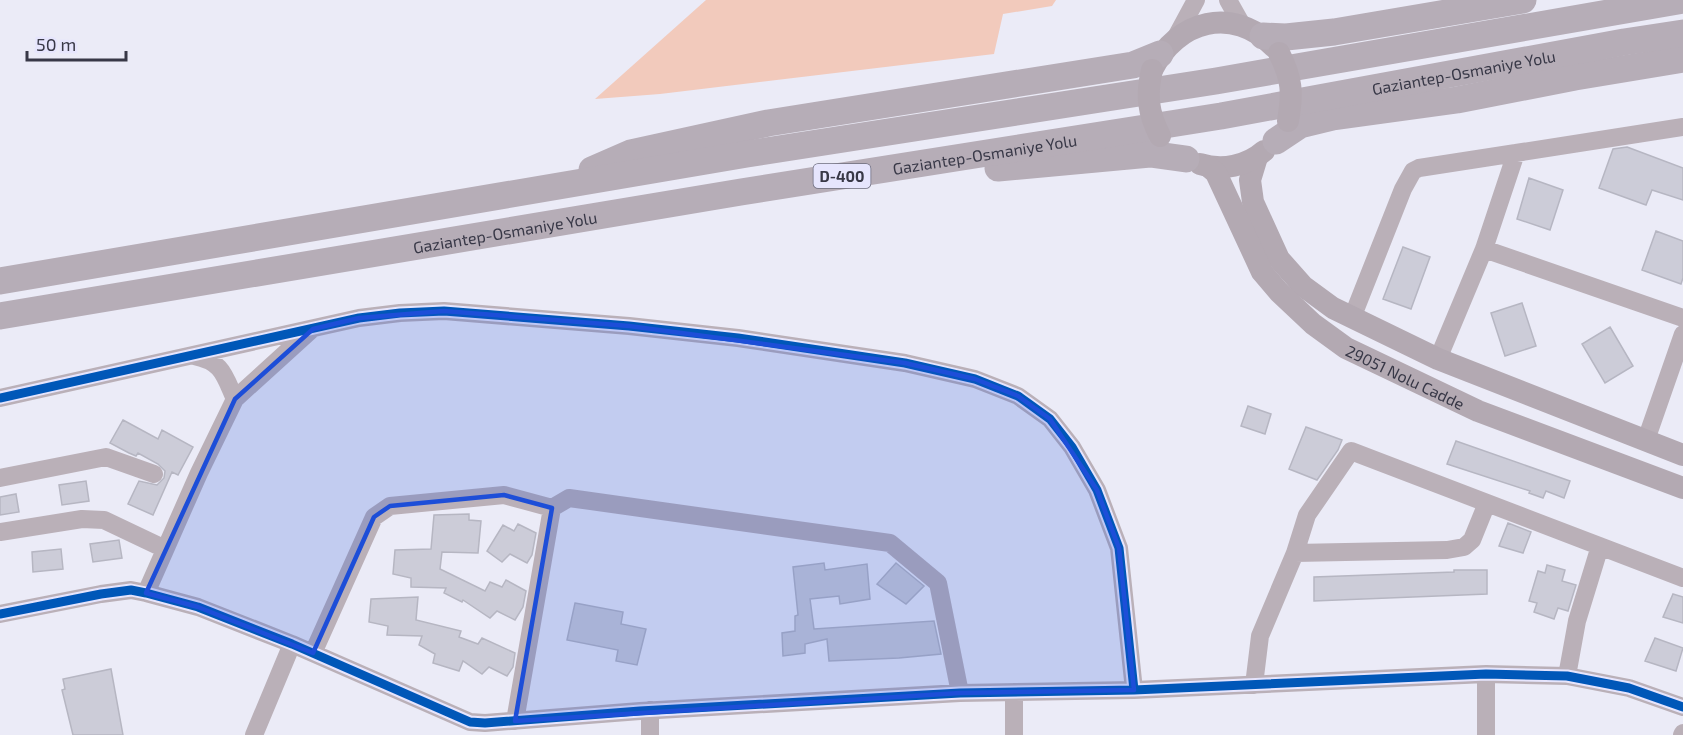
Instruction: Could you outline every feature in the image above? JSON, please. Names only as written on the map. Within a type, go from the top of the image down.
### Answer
[{"type":"highway","points":[[1261,38],[1334,32],[1523,0]]},
{"type":"highway","name":"Gaziantep-Osmaniye Yolu","points":[[0,281],[770,151],[1216,81],[1683,0]]},
{"type":"highway","name":"Gaziantep-Osmaniye Yolu","points":[[0,316],[1210,117],[1683,33]]},
{"type":"highway","points":[[549,188],[631,153],[768,123],[1133,65],[1162,54]]},
{"type":"highway","points":[[1273,140],[1300,125],[1333,117],[1457,100],[1683,59]]},
{"type":"highway","points":[[519,229],[585,236],[994,168],[1150,154],[1198,163]]},
{"type":"main road","points":[[1219,22],[1261,38],[1290,74],[1292,97],[1273,140],[1234,166],[1198,163],[1172,149],[1160,136],[1152,121],[1148,104],[1148,87],[1162,54],[1196,26],[1219,22]]},
{"type":"main road","name":"29051 Nolu Cadde","points":[[1273,140],[1250,180],[1253,202],[1279,259],[1303,286],[1332,308],[1438,359],[1683,455]]},
{"type":"main road","name":"29051 Nolu Cadde","points":[[1198,163],[1216,173],[1262,272],[1279,292],[1313,324],[1346,348],[1478,411],[1683,488]]},
{"type":"street","points":[[1162,54],[1196,0]]},
{"type":"street","points":[[1228,0],[1261,38]]},
{"type":"street","points":[[1352,318],[1413,171],[1419,168],[1683,127]]},
{"type":"street","points":[[1438,359],[1484,249],[1516,153]]},
{"type":"street","points":[[1484,249],[1683,318]]},
{"type":"street","points":[[0,398],[369,317],[444,311],[629,326],[738,338],[905,363],[975,379],[1018,396],[1050,419],[1072,447],[1097,490],[1119,548],[1134,690]]},
{"type":"street","points":[[146,593],[199,473],[235,399],[313,329]]},
{"type":"street","points":[[1646,440],[1683,334]]},
{"type":"street","points":[[194,356],[209,359],[219,367],[235,399]]},
{"type":"street","points":[[1254,685],[1260,636],[1294,553],[1306,515],[1351,450],[1683,578]]},
{"type":"street","points":[[0,478],[106,457],[154,474]]},
{"type":"street","points":[[314,653],[374,517],[390,506],[504,495],[552,508],[568,498],[890,543],[938,583],[960,693]]},
{"type":"street","points":[[1294,553],[1464,548],[1472,540],[1487,503]]},
{"type":"street","points":[[515,721],[552,508]]},
{"type":"street","points":[[0,532],[82,519],[104,520],[165,549]]},
{"type":"street","points":[[1567,676],[1577,621],[1600,546]]},
{"type":"street","points":[[0,614],[101,594],[131,590],[146,593],[198,608],[292,644],[482,729],[515,721],[650,710],[960,693],[1134,690],[1486,674],[1567,676],[1629,688],[1683,707]]},
{"type":"street","points":[[254,735],[292,644]]},
{"type":"street","points":[[1486,674],[1486,735]]},
{"type":"street","points":[[1014,692],[1014,735]]},
{"type":"street","points":[[650,710],[650,735]]},
{"type":"highlighted area","points":[[444,311],[629,326],[905,363],[975,379],[1018,396],[1050,419],[1097,490],[1119,548],[1134,690],[960,693],[515,721],[552,508],[504,495],[390,506],[374,517],[313,653],[198,607],[146,593],[235,399],[313,329],[359,318]]},
{"type":"shaded area","points":[[706,0],[1056,0],[1052,6],[1003,14],[994,54],[660,94],[595,99]]},
{"type":"building","points":[[1627,147],[1683,168],[1683,200],[1652,190],[1646,205],[1599,188],[1613,149]]},
{"type":"building","points":[[1529,178],[1563,190],[1550,230],[1517,219]]},
{"type":"building","points":[[1656,231],[1683,241],[1681,284],[1642,270]]},
{"type":"building","points":[[1403,247],[1430,257],[1411,309],[1383,299]]},
{"type":"building","points":[[1522,303],[1536,346],[1505,356],[1491,313]]},
{"type":"building","points":[[1610,327],[1633,366],[1605,383],[1582,344]]},
{"type":"building","points":[[1248,406],[1271,414],[1265,434],[1241,426]]},
{"type":"building","points":[[123,420],[158,439],[162,430],[193,447],[178,475],[172,472],[153,515],[128,504],[139,481],[157,485],[164,478],[165,471],[158,464],[138,453],[136,456],[110,443]]},
{"type":"building","points":[[1306,427],[1342,440],[1338,450],[1317,480],[1289,469]]},
{"type":"building","points":[[1456,441],[1570,481],[1564,498],[1546,491],[1543,498],[1529,493],[1530,491],[1447,464]]},
{"type":"building","points":[[86,481],[89,501],[62,505],[59,485]]},
{"type":"building","points":[[16,494],[19,512],[0,515],[0,497]]},
{"type":"building","points":[[469,514],[469,520],[481,521],[478,553],[442,552],[440,569],[485,591],[490,582],[502,587],[506,580],[526,591],[523,607],[515,620],[497,611],[490,618],[463,600],[462,602],[444,593],[446,588],[411,587],[411,578],[393,574],[395,550],[431,549],[434,515]]},
{"type":"building","points":[[1508,523],[1531,532],[1523,553],[1499,546]]},
{"type":"building","points":[[518,524],[536,533],[532,555],[527,563],[510,554],[502,562],[487,551],[503,525],[514,531]]},
{"type":"building","points":[[119,540],[122,558],[93,562],[90,544]]},
{"type":"building","points":[[61,549],[63,569],[33,572],[32,552]]},
{"type":"building","points":[[824,563],[825,570],[867,564],[870,599],[840,604],[839,596],[810,599],[814,629],[934,621],[941,654],[829,661],[827,639],[805,644],[805,653],[783,656],[782,633],[795,631],[795,616],[798,615],[793,567]]},
{"type":"building","points":[[896,563],[924,586],[906,604],[877,584]]},
{"type":"building","points":[[1547,565],[1565,570],[1562,581],[1576,585],[1568,611],[1558,608],[1554,619],[1534,612],[1537,603],[1529,601],[1538,571],[1545,573]]},
{"type":"building","points":[[1454,570],[1487,570],[1487,594],[1314,601],[1314,577],[1454,572]]},
{"type":"building","points":[[1673,594],[1683,597],[1683,623],[1663,617]]},
{"type":"building","points":[[418,597],[416,620],[461,631],[459,637],[478,644],[482,638],[515,653],[513,667],[507,676],[489,667],[482,674],[463,661],[459,671],[433,663],[435,654],[419,645],[422,636],[387,635],[388,626],[369,622],[371,599]]},
{"type":"building","points":[[575,603],[623,612],[621,624],[646,629],[637,665],[616,661],[618,650],[567,640]]},
{"type":"building","points":[[1655,638],[1683,648],[1676,671],[1645,661]]},
{"type":"building","points":[[111,669],[123,735],[73,735],[62,690],[65,689],[63,679]]},
{"type":"cycle path","points":[[0,398],[359,318],[444,311],[629,326],[738,338],[905,363],[975,379],[1018,396],[1050,419],[1072,447],[1097,490],[1119,548],[1134,690]]},
{"type":"cycle path","points":[[0,614],[101,594],[131,590],[146,593],[198,607],[292,644],[470,722],[485,723],[640,711],[960,693],[1134,690],[1486,674],[1567,676],[1629,688],[1683,707]]}]
